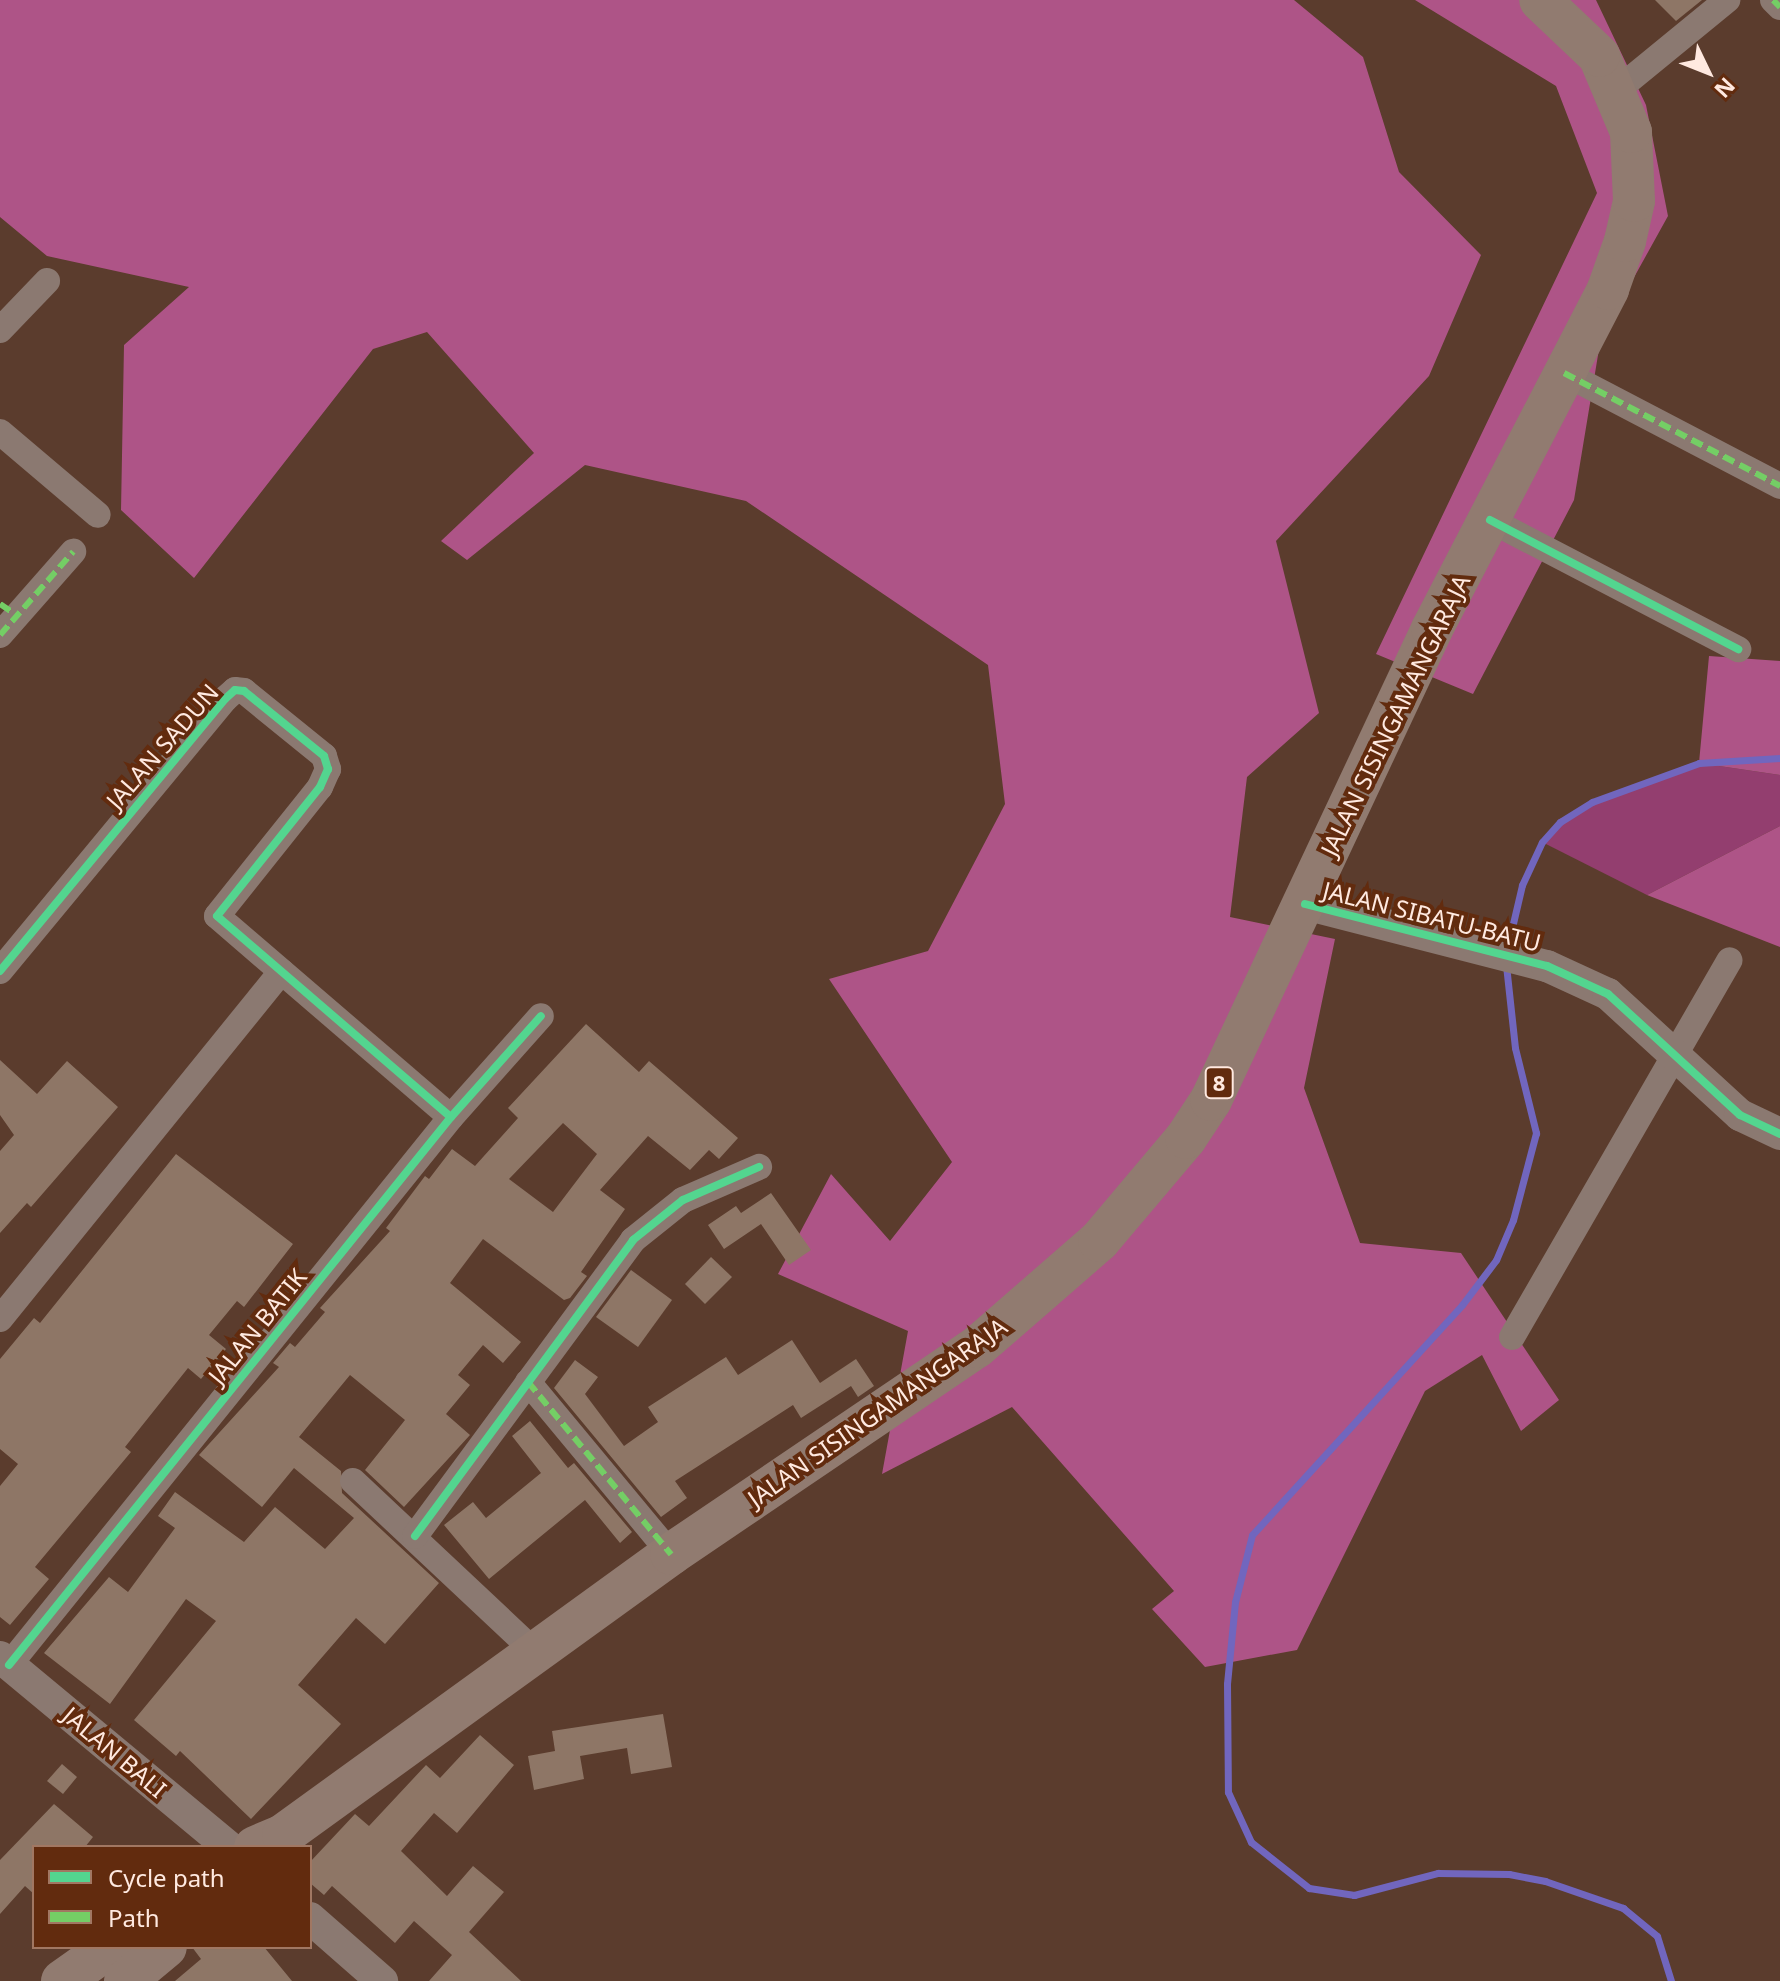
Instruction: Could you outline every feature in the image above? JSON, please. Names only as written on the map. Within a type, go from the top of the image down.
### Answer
[{"type":"highway","name":"JALAN SISINGAMANGARAJA","points":[[272,1843],[538,1655],[671,1554],[977,1347],[1099,1241],[1178,1149],[1211,1100],[1432,629],[1608,289],[1634,201],[1631,132],[1616,91],[1586,41],[1540,0]]},
{"type":"highway","points":[[62,1981],[107,1949]]},
{"type":"highway","points":[[125,1981],[164,1949]]},
{"type":"street","points":[[1616,91],[1727,0]]},
{"type":"street","points":[[1773,0],[1780,7]]},
{"type":"street","points":[[0,330],[47,281]]},
{"type":"street","points":[[1564,373],[1780,486]]},
{"type":"street","points":[[0,432],[98,515]]},
{"type":"street","points":[[1490,520],[1738,649]]},
{"type":"street","points":[[6,618],[73,552]]},
{"type":"street","name":"JALAN SADUN","points":[[0,971],[235,690],[244,691],[324,756],[328,769],[320,787],[217,916],[451,1117]]},
{"type":"street","name":"JALAN SIBATU-BATU","points":[[1305,904],[1547,966],[1622,1003],[1675,1058],[1740,1115],[1780,1134]]},
{"type":"street","points":[[1512,1337],[1730,960]]},
{"type":"street","points":[[0,1319],[281,972]]},
{"type":"street","name":"JALAN BATIK","points":[[5,1661],[451,1117],[541,1016]]},
{"type":"street","points":[[415,1536],[633,1240],[683,1200],[759,1167]]},
{"type":"street","points":[[528,1382],[671,1554]]},
{"type":"street","points":[[353,1481],[415,1536],[538,1655]]},
{"type":"street","name":"JALAN BALI","points":[[5,1661],[227,1845]]},
{"type":"street","points":[[312,1920],[382,1981]]},
{"type":"shaded area","points":[[0,0],[1294,0],[1363,57],[1399,172],[1481,255],[1429,376],[1276,541],[1319,713],[1247,777],[1230,917],[1335,939],[1304,1088],[1360,1243],[1461,1253],[1559,1400],[1521,1431],[1482,1355],[1425,1391],[1297,1650],[1205,1667],[1152,1609],[1174,1591],[1012,1407],[882,1474],[908,1331],[778,1274],[831,1174],[890,1241],[952,1162],[829,979],[928,951],[1005,804],[988,665],[746,501],[585,465],[467,560],[441,541],[534,453],[427,332],[373,349],[194,578],[121,510],[124,345],[189,287],[47,256],[0,217]]},
{"type":"shaded area","points":[[1415,0],[1596,0],[1646,105],[1668,216],[1601,337],[1574,500],[1473,694],[1376,654],[1597,193],[1556,86]]},
{"type":"shaded area","points":[[1709,656],[1780,661],[1780,775],[1699,763]]},
{"type":"shaded area","points":[[1699,763],[1780,775],[1780,826],[1647,895],[1542,842],[1560,822],[1592,802]]},
{"type":"shaded area","points":[[1780,826],[1780,947],[1647,895]]},
{"type":"building","points":[[1655,0],[1702,0],[1676,21]]},
{"type":"building","points":[[586,1024],[639,1072],[649,1061],[738,1138],[719,1159],[709,1150],[690,1170],[648,1136],[600,1190],[625,1209],[581,1272],[587,1276],[570,1298],[564,1300],[483,1239],[450,1283],[521,1342],[503,1363],[483,1345],[458,1375],[470,1385],[446,1414],[470,1435],[404,1507],[365,1470],[405,1420],[350,1375],[299,1437],[341,1471],[342,1493],[439,1583],[385,1644],[356,1618],[298,1685],[341,1724],[251,1819],[180,1751],[176,1756],[134,1720],[216,1621],[186,1599],[110,1704],[44,1653],[109,1577],[128,1592],[175,1528],[158,1516],[175,1492],[244,1542],[275,1507],[325,1549],[354,1518],[294,1468],[262,1507],[199,1455],[279,1367],[273,1363],[290,1343],[295,1347],[325,1312],[320,1308],[390,1231],[386,1228],[425,1176],[429,1179],[452,1149],[475,1166],[518,1118],[508,1108]],"holes":[[[563,1123],[597,1154],[553,1212],[509,1179]]]},
{"type":"building","points":[[0,1060],[37,1094],[67,1061],[118,1107],[31,1207],[27,1203],[0,1233],[0,1151],[14,1135],[0,1115]]},
{"type":"building","points":[[176,1154],[293,1244],[244,1307],[237,1301],[209,1335],[226,1349],[201,1379],[188,1368],[125,1447],[131,1452],[35,1567],[49,1579],[10,1625],[0,1617],[0,1486],[18,1464],[0,1449],[0,1359],[34,1318],[40,1323]]},
{"type":"building","points":[[771,1193],[811,1250],[789,1265],[761,1224],[724,1249],[708,1225],[736,1206],[741,1213]]},
{"type":"building","points":[[711,1257],[732,1277],[705,1304],[685,1284]]},
{"type":"building","points":[[631,1270],[672,1300],[638,1347],[596,1317]]},
{"type":"building","points":[[792,1340],[820,1383],[856,1359],[874,1386],[858,1397],[851,1386],[801,1418],[793,1405],[675,1481],[687,1498],[661,1517],[554,1388],[575,1360],[598,1377],[585,1394],[624,1446],[658,1422],[648,1407],[726,1357],[738,1375]]},
{"type":"building","points":[[530,1421],[568,1468],[574,1463],[632,1532],[620,1543],[585,1500],[489,1579],[444,1525],[473,1502],[486,1518],[541,1473],[512,1436]]},
{"type":"building","points":[[663,1714],[672,1767],[631,1774],[627,1748],[580,1756],[584,1779],[534,1790],[528,1756],[555,1751],[552,1731]]},
{"type":"building","points":[[480,1735],[514,1765],[457,1833],[434,1813],[401,1851],[447,1896],[473,1866],[504,1892],[469,1932],[521,1981],[429,1981],[452,1955],[414,1921],[395,1943],[332,1886],[324,1895],[312,1885],[312,1860],[355,1814],[369,1826],[426,1765],[440,1778]]},
{"type":"building","points":[[62,1764],[77,1777],[63,1794],[47,1781]]},
{"type":"building","points":[[54,1804],[93,1837],[87,1845],[32,1845],[32,1892],[25,1886],[0,1914],[0,1860]]},
{"type":"building","points":[[194,1949],[266,1949],[292,1981],[175,1981],[201,1959]]},
{"type":"waterway","points":[[1507,949],[1522,885],[1542,842],[1560,822],[1592,802],[1699,763],[1780,758]]},
{"type":"waterway","points":[[1506,965],[1515,1048],[1536,1133],[1513,1220],[1496,1260],[1462,1305],[1252,1535],[1235,1602],[1227,1684],[1228,1792],[1251,1842],[1309,1888],[1354,1895],[1438,1873],[1509,1874],[1545,1881],[1623,1908],[1657,1936],[1671,1981]]},
{"type":"marked path","points":[[1773,0],[1780,7]]},
{"type":"marked path","points":[[1564,373],[1780,486]]},
{"type":"marked path","points":[[0,635],[73,552]]},
{"type":"marked path","points":[[0,604],[18,616]]},
{"type":"marked path","points":[[528,1382],[671,1554]]},
{"type":"cycle path","points":[[1490,520],[1738,649]]},
{"type":"cycle path","points":[[0,971],[225,699],[235,690],[244,691],[324,756],[328,769],[320,787],[217,916],[451,1117]]},
{"type":"cycle path","points":[[1305,904],[1547,966],[1608,994],[1740,1115],[1780,1134]]},
{"type":"cycle path","points":[[9,1665],[451,1117],[541,1016]]},
{"type":"cycle path","points":[[415,1536],[633,1240],[683,1200],[759,1167]]}]
